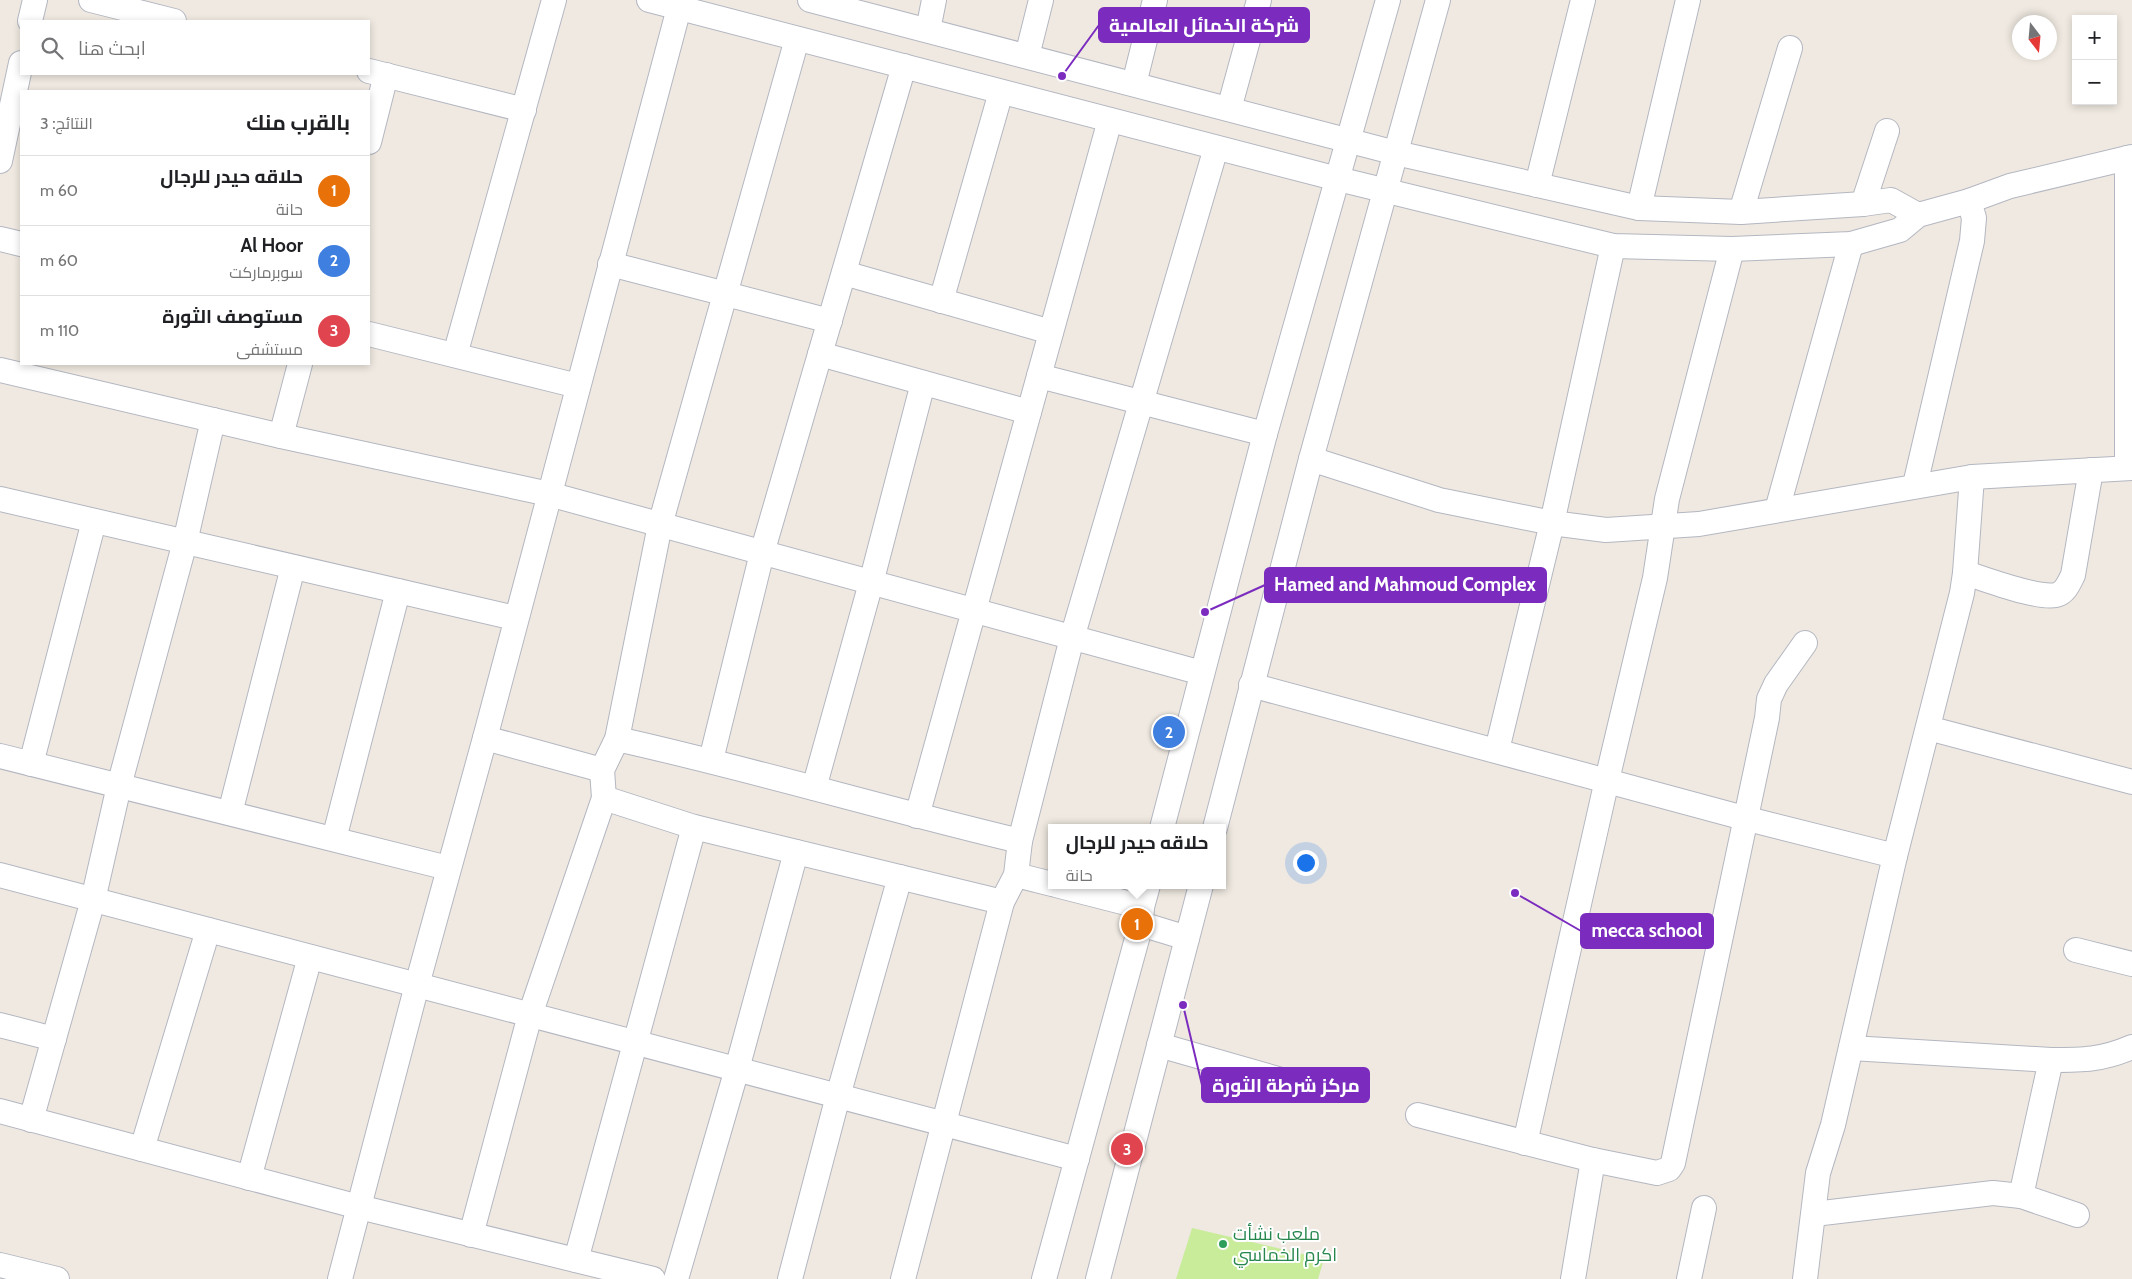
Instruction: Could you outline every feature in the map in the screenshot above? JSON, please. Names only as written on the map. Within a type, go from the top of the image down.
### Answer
[{"type":"street","points":[[30,20],[35,0]]},
{"type":"street","points":[[91,0],[170,20]]},
{"type":"street","points":[[455,355],[554,0]]},
{"type":"street","points":[[649,0],[1216,148],[1613,246],[1732,249],[1851,244],[1900,230],[1918,215],[1969,201],[2010,186],[2129,158],[2130,468],[1972,477],[1915,485],[1698,524],[1606,530],[1552,523],[1439,500],[1311,459]]},
{"type":"street","points":[[928,30],[934,0]]},
{"type":"street","points":[[1027,56],[1041,0]]},
{"type":"street","points":[[1134,84],[1155,0]]},
{"type":"street","points":[[1229,109],[1259,0]]},
{"type":"street","points":[[1163,824],[1265,434],[1388,0]]},
{"type":"street","points":[[1216,824],[1311,459],[1438,0]]},
{"type":"street","points":[[1537,185],[1583,0]]},
{"type":"street","points":[[1639,208],[1688,0]]},
{"type":"street","points":[[817,1],[1396,153],[1639,208],[1741,212],[1863,204],[1891,200],[1918,215]]},
{"type":"street","points":[[340,1279],[448,868],[485,738],[515,618],[679,8]]},
{"type":"street","points":[[471,1235],[530,1015],[604,798],[602,770],[617,739],[660,525],[797,39]]},
{"type":"street","points":[[1741,212],[1790,48]]},
{"type":"street","points":[[711,760],[762,553],[904,66]]},
{"type":"street","points":[[0,161],[20,68]]},
{"type":"street","points":[[370,133],[377,73],[524,110]]},
{"type":"street","points":[[941,301],[1001,92]]},
{"type":"street","points":[[917,816],[1110,120]]},
{"type":"street","points":[[1863,204],[1886,131]]},
{"type":"street","points":[[903,1279],[1002,902],[1016,875],[1020,841],[1072,638],[1216,148]]},
{"type":"street","points":[[1915,485],[1972,241],[1974,218],[1969,201]]},
{"type":"street","points":[[0,239],[20,244]]},
{"type":"street","points":[[1777,510],[1851,244]]},
{"type":"street","points":[[1497,750],[1552,523],[1613,246]]},
{"type":"street","points":[[1525,1143],[1655,578],[1667,499],[1732,249]]},
{"type":"street","points":[[610,264],[830,321]]},
{"type":"street","points":[[844,273],[1051,332]]},
{"type":"street","points":[[370,334],[578,386]]},
{"type":"street","points":[[820,354],[1029,412]]},
{"type":"street","points":[[281,436],[300,365]]},
{"type":"street","points":[[0,370],[281,436],[549,494],[1202,673]]},
{"type":"street","points":[[1039,376],[1265,434]]},
{"type":"street","points":[[814,788],[871,583],[923,383]]},
{"type":"street","points":[[31,1120],[93,900],[119,786],[184,542],[213,420]]},
{"type":"street","points":[[1966,573],[2042,595],[2057,594],[2067,588],[2073,575],[2092,470]]},
{"type":"street","points":[[1804,1279],[1818,1173],[1833,1125],[1895,856],[1966,573],[1972,477]]},
{"type":"street","points":[[0,499],[515,618]]},
{"type":"street","points":[[30,764],[94,521]]},
{"type":"street","points":[[230,814],[293,567]]},
{"type":"street","points":[[334,839],[398,591]]},
{"type":"street","points":[[1418,1115],[1593,1160],[1657,1173],[1664,1173],[1670,1169],[1673,1163],[1744,818],[1767,718],[1769,699],[1776,684],[1805,643]]},
{"type":"street","points":[[1251,685],[1744,818],[1895,856]]},
{"type":"street","points":[[1928,728],[2132,782]]},
{"type":"street","points":[[485,738],[602,770]]},
{"type":"street","points":[[617,739],[711,760],[917,816],[1020,841]]},
{"type":"street","points":[[0,756],[448,868]]},
{"type":"street","points":[[604,798],[694,827],[1002,902]]},
{"type":"street","points":[[576,1260],[694,827]]},
{"type":"street","points":[[676,1279],[738,1069],[796,852]]},
{"type":"street","points":[[1016,875],[1048,883]]},
{"type":"street","points":[[0,876],[1077,1159]]},
{"type":"street","points":[[790,1279],[838,1096],[900,877]]},
{"type":"street","points":[[1074,889],[1144,905],[1187,938]]},
{"type":"street","points":[[1098,1279],[1200,889]]},
{"type":"street","points":[[1044,1279],[1144,905]]},
{"type":"street","points":[[142,1149],[208,930]]},
{"type":"street","points":[[2076,950],[2132,964]]},
{"type":"street","points":[[249,1178],[310,957]]},
{"type":"street","points":[[0,1025],[54,1039]]},
{"type":"street","points":[[1159,1045],[1300,1085]]},
{"type":"street","points":[[1851,1048],[2051,1060],[2084,1060],[2111,1056],[2132,1047]]},
{"type":"street","points":[[2020,1196],[2051,1060]]},
{"type":"street","points":[[0,1111],[359,1207],[653,1279]]},
{"type":"street","points":[[1573,1279],[1593,1160]]},
{"type":"street","points":[[1814,1214],[1993,1193],[2020,1196],[2077,1215]]},
{"type":"street","points":[[1689,1279],[1704,1208]]},
{"type":"street","points":[[0,1265],[57,1279]]},
{"type":"green space","name":"ملعب نشأت اكرم الخماسي","points":[[1192,1228],[1324,1259],[1318,1279],[1176,1279]]},
{"type":"place","name":"شركة الخمائل العالمية","points":[[1062,76]]},
{"type":"place","name":"Hamed and Mahmoud Complex","points":[[1205,612]]},
{"type":"place","name":"Al Hoor","points":[[1169,732]]},
{"type":"place","name":"mecca school","points":[[1515,893]]},
{"type":"place","name":"حلاقه حيدر للرجال","points":[[1137,924]]},
{"type":"place","name":"مركز شرطة الثورة","points":[[1183,1005]]},
{"type":"place","name":"مستوصف الثورة","points":[[1127,1149]]},
{"type":"place","name":"ملعب نشأت اكرم الخماسي","points":[[1223,1244]]}]
